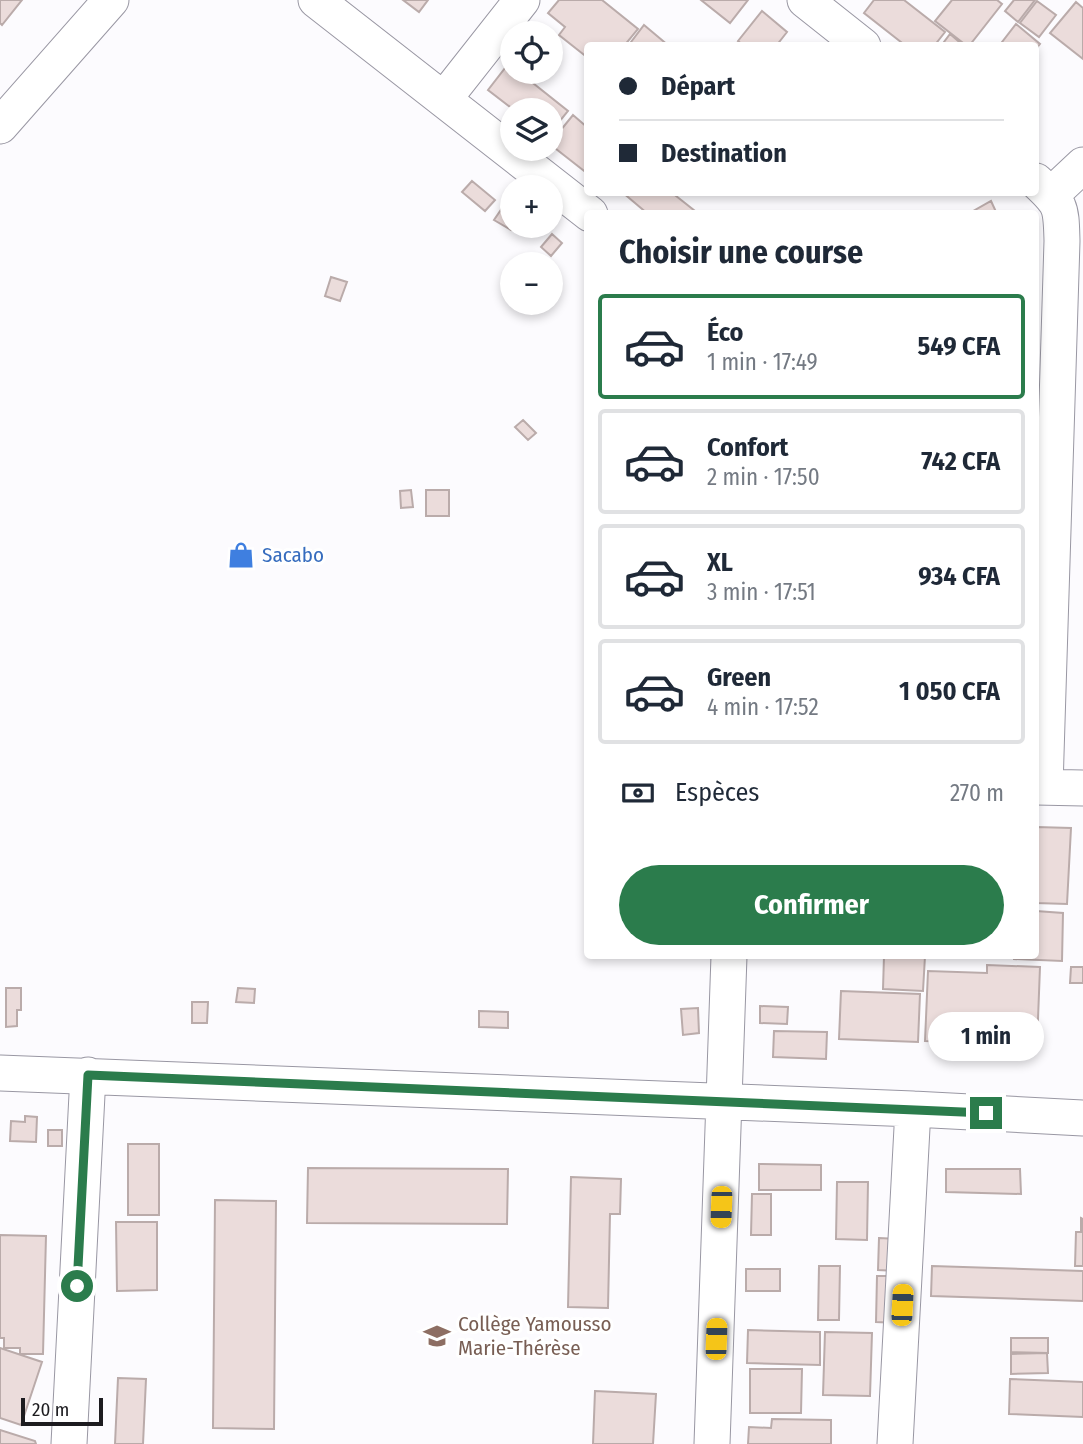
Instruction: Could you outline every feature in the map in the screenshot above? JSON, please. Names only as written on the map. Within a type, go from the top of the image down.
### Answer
[{"type":"street","points":[[0,126],[111,0]]},
{"type":"street","points":[[316,0],[585,210]]},
{"type":"street","points":[[444,99],[522,0]]},
{"type":"street","points":[[805,0],[858,42]]},
{"type":"street","points":[[1083,164],[1053,201],[1062,241],[1041,787],[1083,788]]},
{"type":"street","points":[[712,1444],[729,959]]},
{"type":"street","points":[[0,1073],[1083,1118]]},
{"type":"street","points":[[69,1444],[88,1075]]},
{"type":"street","points":[[895,1444],[913,1109]]},
{"type":"building","points":[[0,0],[22,0],[2,25],[0,23]]},
{"type":"building","points":[[403,0],[428,0],[419,12]]},
{"type":"building","points":[[559,0],[602,0],[638,29],[627,42],[584,42],[584,55],[563,38],[565,27],[563,21],[558,21],[548,13]]},
{"type":"building","points":[[701,0],[748,0],[730,23]]},
{"type":"building","points":[[874,0],[904,0],[945,32],[937,42],[901,42],[864,13]]},
{"type":"building","points":[[952,0],[997,0],[1002,4],[972,42],[962,42],[935,21]]},
{"type":"building","points":[[1014,0],[1035,0],[1018,22],[1005,11]]},
{"type":"building","points":[[1037,1],[1056,15],[1039,37],[1020,23]]},
{"type":"building","points":[[1076,2],[1083,8],[1083,59],[1050,33]]},
{"type":"building","points":[[762,11],[787,32],[779,42],[738,41]]},
{"type":"building","points":[[1016,24],[1038,42],[1002,42]]},
{"type":"building","points":[[644,25],[664,42],[631,42]]},
{"type":"building","points":[[950,34],[959,42],[944,42]]},
{"type":"building","points":[[500,75],[500,84],[534,84],[552,98],[500,99],[488,90]]},
{"type":"building","points":[[573,115],[584,125],[584,171],[563,154],[563,127]]},
{"type":"building","points":[[472,181],[495,200],[485,211],[462,192]]},
{"type":"building","points":[[627,196],[676,196],[694,210],[643,210]]},
{"type":"building","points":[[991,201],[995,210],[975,210]]},
{"type":"building","points":[[500,211],[500,224],[494,220]]},
{"type":"building","points":[[549,238],[556,238],[562,243],[554,252],[547,252],[541,247]]},
{"type":"building","points":[[331,277],[347,282],[340,301],[325,296]]},
{"type":"building","points":[[523,420],[536,433],[528,440],[515,427]]},
{"type":"building","points":[[411,490],[413,507],[401,508],[400,491]]},
{"type":"building","points":[[426,490],[449,490],[449,516],[426,516]]},
{"type":"building","points":[[1039,827],[1071,828],[1067,904],[1039,903]]},
{"type":"building","points":[[1039,911],[1063,913],[1062,961],[1014,959],[1039,959]]},
{"type":"building","points":[[884,959],[925,959],[923,991],[883,989]]},
{"type":"building","points":[[987,965],[1040,967],[1037,1045],[925,1041],[928,971],[987,973]]},
{"type":"building","points":[[1071,967],[1083,967],[1083,983],[1070,983]]},
{"type":"building","points":[[6,988],[21,988],[21,1010],[17,1010],[17,1026],[6,1027]]},
{"type":"building","points":[[238,988],[255,989],[254,1003],[236,1002]]},
{"type":"building","points":[[841,991],[920,994],[918,1042],[839,1039]]},
{"type":"building","points":[[192,1002],[208,1002],[207,1023],[192,1023]]},
{"type":"building","points":[[760,1006],[788,1007],[787,1024],[760,1023]]},
{"type":"building","points":[[698,1008],[699,1033],[683,1035],[681,1009]]},
{"type":"building","points":[[479,1011],[508,1012],[508,1028],[479,1027]]},
{"type":"building","points":[[774,1031],[827,1032],[826,1059],[773,1057]]},
{"type":"building","points":[[25,1116],[37,1117],[36,1142],[10,1141],[11,1121],[25,1122]]},
{"type":"building","points":[[48,1130],[62,1130],[62,1146],[48,1146]]},
{"type":"building","points":[[128,1144],[159,1144],[159,1215],[128,1215]]},
{"type":"building","points":[[759,1164],[821,1165],[821,1190],[759,1190]]},
{"type":"building","points":[[308,1168],[508,1169],[507,1224],[307,1223]]},
{"type":"building","points":[[946,1169],[1020,1169],[1021,1194],[946,1192]]},
{"type":"building","points":[[571,1177],[621,1179],[620,1214],[610,1214],[608,1308],[568,1307]]},
{"type":"building","points":[[837,1182],[868,1182],[867,1240],[836,1239]]},
{"type":"building","points":[[752,1194],[771,1194],[771,1235],[751,1235]]},
{"type":"building","points":[[215,1200],[276,1201],[274,1429],[213,1428]]},
{"type":"building","points":[[1081,1218],[1083,1266],[1075,1266],[1076,1232],[1081,1232]]},
{"type":"building","points":[[116,1222],[157,1222],[157,1290],[117,1291]]},
{"type":"building","points":[[0,1235],[46,1236],[43,1354],[20,1354],[20,1348],[4,1348],[4,1338],[0,1338]]},
{"type":"building","points":[[879,1238],[898,1239],[897,1271],[878,1270]]},
{"type":"building","points":[[819,1266],[840,1266],[839,1320],[818,1320]]},
{"type":"building","points":[[932,1266],[1083,1271],[1083,1301],[931,1296]]},
{"type":"building","points":[[746,1269],[780,1269],[780,1291],[746,1291]]},
{"type":"building","points":[[877,1276],[900,1276],[898,1323],[876,1322]]},
{"type":"building","points":[[748,1330],[820,1332],[820,1365],[747,1363]]},
{"type":"building","points":[[825,1332],[872,1333],[870,1396],[823,1395]]},
{"type":"building","points":[[1011,1338],[1048,1338],[1048,1353],[1011,1352]]},
{"type":"building","points":[[0,1348],[42,1362],[21,1425],[0,1418]]},
{"type":"building","points":[[1047,1353],[1048,1373],[1011,1374],[1011,1354]]},
{"type":"building","points":[[750,1369],[802,1369],[801,1413],[750,1413]]},
{"type":"building","points":[[118,1378],[146,1379],[143,1444],[115,1444]]},
{"type":"building","points":[[1010,1379],[1083,1382],[1083,1417],[1009,1414]]},
{"type":"building","points":[[595,1391],[656,1394],[653,1444],[593,1444]]},
{"type":"building","points":[[772,1419],[831,1420],[831,1444],[748,1444],[749,1427],[771,1428]]},
{"type":"building","points":[[0,1430],[35,1441],[36,1444],[0,1444]]},
{"type":"place","name":"Sacabo","points":[[241,555]]},
{"type":"place","name":"Collège Yamousso Marie-Thérèse","points":[[437,1336]]},
{"type":"route","points":[[77,1286],[88,1075],[986,1113]]}]
